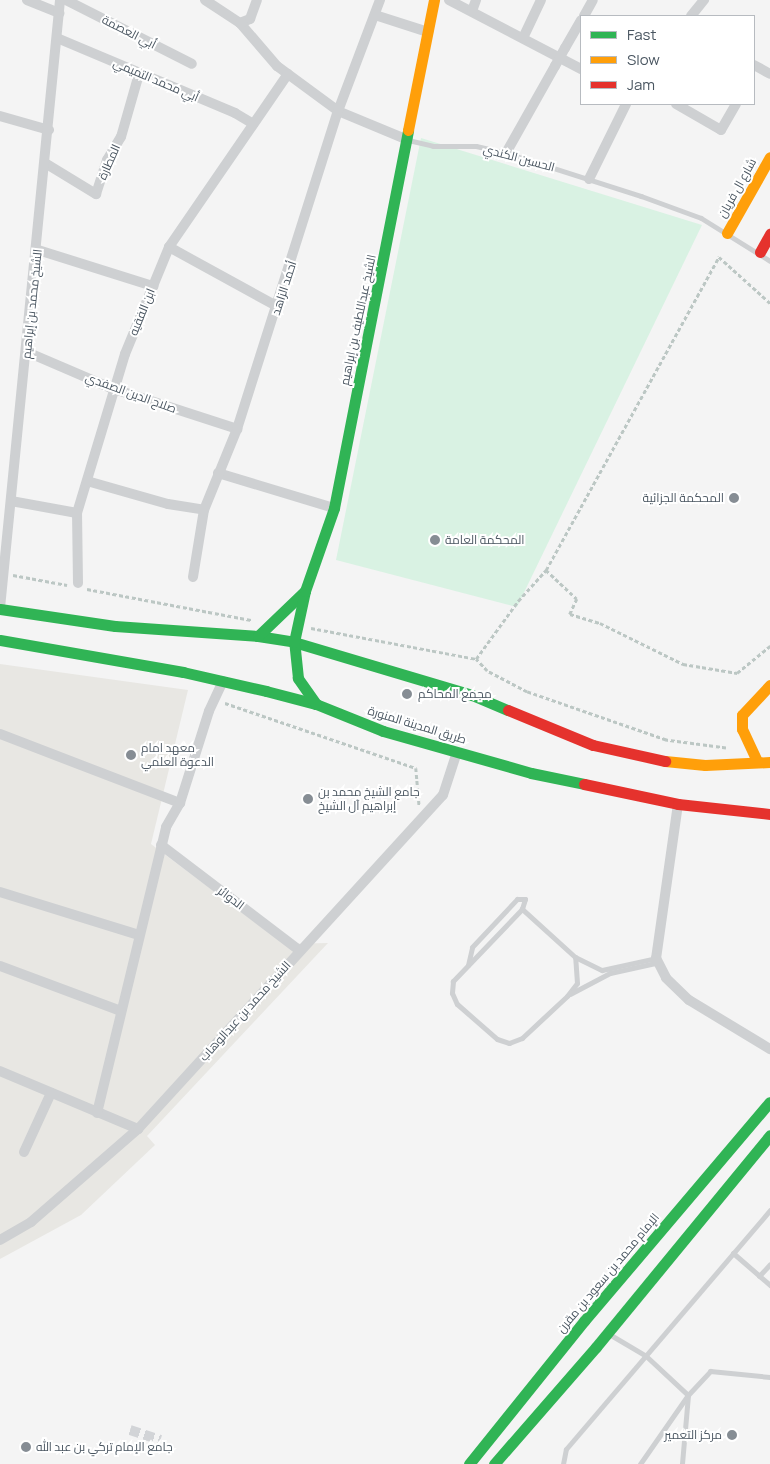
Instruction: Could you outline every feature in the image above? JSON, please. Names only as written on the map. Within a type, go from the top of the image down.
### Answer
[{"type":"main road","name":"الشيخ عبداللطيف بن إبراهيم","points":[[316,704],[298,678],[294,642],[305,591],[334,508],[408,140],[434,0]]},
{"type":"main road","name":"شارع ال فريان","points":[[727,233],[770,157]]},
{"type":"main road","points":[[760,252],[770,234]]},
{"type":"main road","points":[[258,636],[305,591]]},
{"type":"main road","points":[[0,608],[115,626],[258,636],[294,642],[472,695],[593,745],[651,760],[706,765],[757,761],[770,762]]},
{"type":"main road","name":"طريق المدينة المنورة","points":[[0,640],[223,681],[316,704],[383,731],[531,773],[678,804],[770,814]]},
{"type":"main road","points":[[757,761],[742,729],[742,715],[770,686]]},
{"type":"main road","name":"الإمام محمد بن سعود بن مقرن","points":[[470,1464],[584,1322],[770,1102]]},
{"type":"main road","points":[[494,1464],[608,1333],[770,1135]]},
{"type":"street","points":[[27,0],[59,13]]},
{"type":"street","name":"الشيخ محمد بن إبراهيم","points":[[0,608],[2,573],[38,250],[60,0]]},
{"type":"street","name":"أبي العصمة","points":[[66,0],[192,64]]},
{"type":"street","name":"الحسين الكندي","points":[[205,0],[240,24],[254,43],[288,74],[338,111],[408,140]]},
{"type":"street","points":[[240,24],[250,19],[257,0]]},
{"type":"street","name":"أحمد الزاهد","points":[[193,577],[204,510],[237,429],[278,306],[338,111],[380,0]]},
{"type":"street","points":[[449,0],[580,68]]},
{"type":"street","points":[[472,12],[476,0]]},
{"type":"street","points":[[523,38],[541,0]]},
{"type":"street","points":[[585,15],[593,0]]},
{"type":"street","points":[[692,15],[704,0]]},
{"type":"street","points":[[375,15],[428,32]]},
{"type":"street","points":[[506,153],[580,22]]},
{"type":"street","name":"أبي محمد التميمي","points":[[57,38],[235,113],[253,124]]},
{"type":"street","points":[[755,69],[770,74]]},
{"type":"street","name":"المطارة","points":[[45,163],[96,194],[107,160],[121,136],[139,74]]},
{"type":"street","name":"ابن الفقيه","points":[[75,585],[77,513],[125,354],[169,247],[288,74]]},
{"type":"street","points":[[589,179],[626,105]]},
{"type":"street","points":[[678,105],[721,130],[735,105]]},
{"type":"street","points":[[0,116],[48,130]]},
{"type":"street","points":[[169,247],[278,306]]},
{"type":"street","points":[[38,250],[153,286]]},
{"type":"street","name":"صلاح الدين الصفدي","points":[[27,352],[115,389],[237,429]]},
{"type":"street","points":[[218,473],[334,508]]},
{"type":"street","points":[[87,480],[168,504],[204,510]]},
{"type":"street","points":[[11,502],[77,513]]},
{"type":"street","points":[[97,1113],[166,826],[180,803],[214,700],[223,681]]},
{"type":"street","points":[[0,734],[180,803]]},
{"type":"street","name":"الشيخ محمد بن عبدالوهاب","points":[[0,1240],[31,1222],[138,1129],[442,794],[457,752]]},
{"type":"street","points":[[678,804],[658,960],[664,975],[689,1000],[770,1049]]},
{"type":"street","name":"الدوائر","points":[[162,845],[300,951]]},
{"type":"street","points":[[0,892],[139,936]]},
{"type":"street","points":[[0,966],[121,1011]]},
{"type":"street","points":[[0,1071],[138,1129]]},
{"type":"street","points":[[24,1152],[50,1093]]},
{"type":"lane","name":"الحسين الكندي","points":[[408,140],[433,146],[476,146],[506,153],[589,179],[701,218],[760,252],[770,261]]},
{"type":"lane","points":[[468,965],[472,947],[516,899],[525,899],[522,909],[453,981],[454,998],[497,1039],[510,1043],[522,1038],[567,996],[577,983],[575,957]]},
{"type":"lane","points":[[522,909],[575,957],[602,970],[658,960]]},
{"type":"lane","points":[[567,996],[610,973],[658,960]]},
{"type":"lane","points":[[563,1464],[566,1449],[770,1210]]},
{"type":"lane","points":[[733,1253],[770,1285]]},
{"type":"lane","points":[[759,1276],[770,1264]]},
{"type":"lane","points":[[608,1333],[646,1356],[688,1395]]},
{"type":"lane","points":[[640,1464],[688,1395],[710,1371],[770,1377]]},
{"type":"lane","points":[[682,1464],[688,1395]]},
{"type":"path","points":[[476,659],[518,601],[546,570],[719,257],[770,303]]},
{"type":"path","points":[[546,570],[577,599],[570,614],[600,623],[683,664],[737,673],[770,646]]},
{"type":"path","points":[[2,573],[75,585],[259,621]]},
{"type":"path","points":[[323,631],[476,659],[487,671],[527,692],[666,740],[723,748]]},
{"type":"path","points":[[214,700],[416,768],[420,819]]},
{"type":"shaded area","points":[[0,664],[188,690],[151,844],[284,944],[328,943],[147,1136],[155,1145],[81,1215],[0,1259]]},
{"type":"green space","points":[[421,138],[702,225],[517,607],[336,560]]},
{"type":"tunnel","points":[[130,1430],[160,1440]]},
{"type":"traffic: fast","points":[[316,704],[298,678],[294,642],[305,591],[334,508],[408,130]]},
{"type":"traffic: fast","points":[[258,636],[305,591]]},
{"type":"traffic: fast","points":[[0,609],[115,626],[258,636],[294,642],[472,695],[508,710]]},
{"type":"traffic: fast","points":[[0,640],[183,672],[266,691],[316,704],[383,731],[531,773],[584,784]]},
{"type":"traffic: fast","points":[[469,1464],[584,1321],[770,1102]]},
{"type":"traffic: fast","points":[[494,1464],[596,1347],[770,1135]]},
{"type":"traffic: slow","points":[[408,130],[434,0]]},
{"type":"traffic: slow","points":[[727,233],[770,157]]},
{"type":"traffic: slow","points":[[757,761],[742,729],[742,715],[770,685]]},
{"type":"traffic: slow","points":[[665,761],[705,765],[770,762]]},
{"type":"traffic: jam","points":[[760,252],[770,234]]},
{"type":"traffic: jam","points":[[508,710],[593,745],[665,761]]},
{"type":"traffic: jam","points":[[584,784],[678,804],[770,814]]},
{"type":"place","name":"المحكمة الجزائية","points":[[734,498]]},
{"type":"place","name":"المحكمة العامة","points":[[435,540]]},
{"type":"place","name":"مجمع المحاكم","points":[[407,694]]},
{"type":"place","name":"معهد امام الدعوة العلمي","points":[[131,755]]},
{"type":"place","name":"جامع الشيخ محمد بن إبراهيم آل الشيخ","points":[[308,799]]},
{"type":"place","name":"مركز التعمير","points":[[732,1435]]},
{"type":"place","name":"جامع الإمام تركي بن عبد الله","points":[[26,1447]]}]
